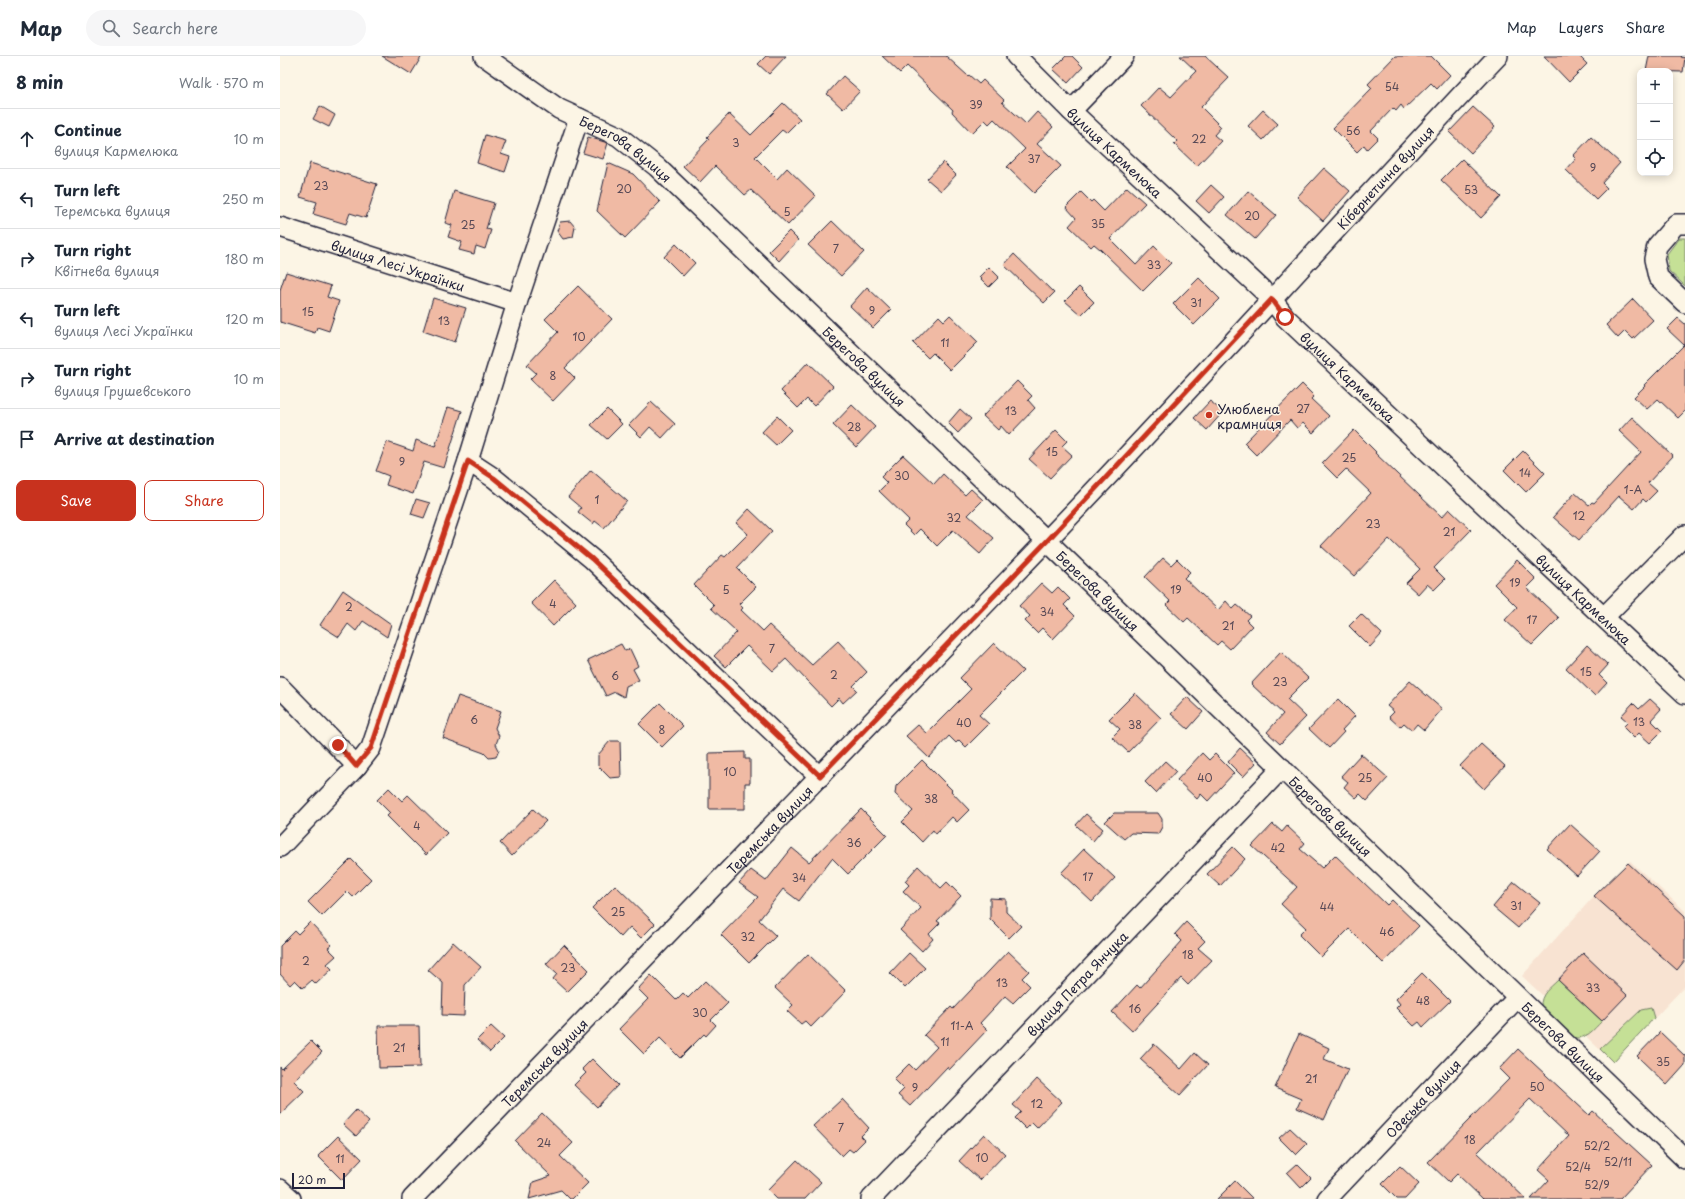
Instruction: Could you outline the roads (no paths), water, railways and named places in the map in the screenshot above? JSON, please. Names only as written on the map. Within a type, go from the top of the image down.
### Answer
[{"type":"street","name":"Берегова вулиця","points":[[484,56],[559,109],[618,136],[657,167],[1047,541],[1685,1159]]},
{"type":"street","name":"вулиця Кармелюка","points":[[1016,56],[1071,111],[1272,299],[1285,317],[1685,694]]},
{"type":"street","points":[[1071,111],[1124,56]]},
{"type":"street","name":"Кібернетична вулиця","points":[[1272,299],[1353,209],[1498,56]]},
{"type":"street","points":[[280,846],[356,766],[371,748],[468,461],[517,303],[580,118]]},
{"type":"street","points":[[1685,224],[1676,224],[1657,246],[1654,259],[1658,277],[1685,303]]},
{"type":"street","name":"вулиця Лесі Українки","points":[[280,227],[517,303]]},
{"type":"street","name":"Теремська вулиця","points":[[412,1199],[1047,541],[1272,299]]},
{"type":"street","points":[[468,461],[511,492],[592,559],[820,776]]},
{"type":"street","points":[[1604,617],[1685,535]]},
{"type":"street","points":[[280,687],[356,766]]},
{"type":"street","name":"вулиця Петра Янчука","points":[[871,1199],[1282,768]]},
{"type":"street","name":"Одеська вулиця","points":[[1327,1199],[1518,998]]},
{"type":"street","points":[[280,1189],[291,1199]]},
{"type":"place","name":"Улюблена крамниця","points":[[1209,415]]}]
